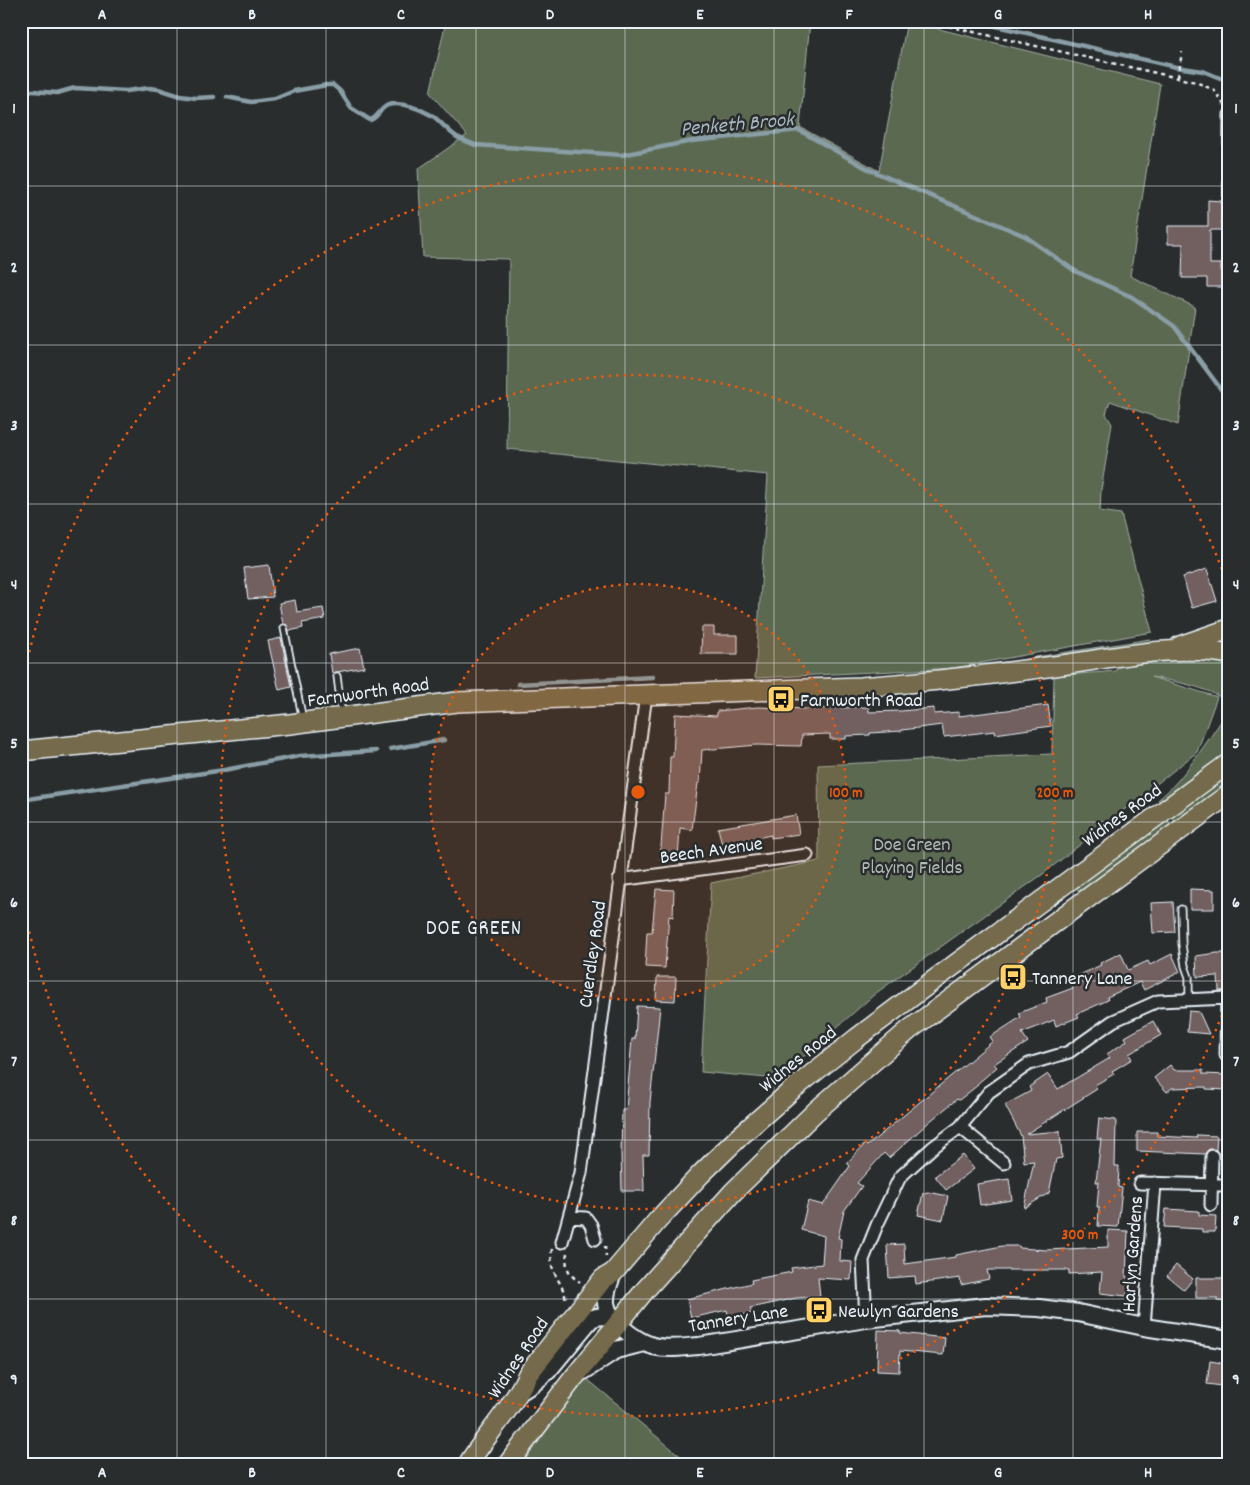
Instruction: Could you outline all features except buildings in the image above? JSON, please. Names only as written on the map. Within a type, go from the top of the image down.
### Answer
[{"type":"main road","name":"Farnworth Road","points":[[1169,650],[1229,629]]},
{"type":"main road","name":"Farnworth Road","points":[[21,751],[304,722],[457,702],[860,687],[927,682],[1169,650],[1229,654]]},
{"type":"main road","name":"Widnes Road","points":[[468,1464],[520,1392],[528,1374],[564,1326],[658,1220],[740,1136],[792,1090],[857,1038],[1229,763]]},
{"type":"main road","points":[[508,1464],[618,1323],[733,1192],[816,1111],[909,1030],[1229,794]]},
{"type":"street","name":"Cuerdley Road","points":[[562,1242],[581,1173],[646,694]]},
{"type":"street","name":"Beech Avenue","points":[[620,880],[807,855]]},
{"type":"street","points":[[866,1319],[864,1260],[876,1225],[900,1177],[932,1148],[960,1127],[989,1092],[1029,1064],[1069,1052],[1113,1021],[1158,1001],[1228,998],[1226,1055]]},
{"type":"street","points":[[960,1127],[1004,1164]]},
{"type":"street","points":[[1211,1205],[1217,1185],[1212,1156]]},
{"type":"street","name":"Harlyn Gardens","points":[[1140,1183],[1217,1185]]},
{"type":"street","name":"Harlyn Gardens","points":[[1144,1327],[1155,1183]]},
{"type":"street","points":[[568,1217],[586,1218],[591,1225],[595,1239]]},
{"type":"street","points":[[608,1276],[606,1303],[609,1312],[618,1323]]},
{"type":"street","name":"Tannery Lane","points":[[618,1323],[627,1332],[644,1343],[672,1348],[699,1346],[866,1319],[950,1309],[1013,1306],[1078,1313],[1144,1327],[1229,1340]]},
{"type":"street","points":[[520,1392],[534,1383],[548,1370],[591,1318],[607,1316],[618,1323]]},
{"type":"street","points":[[572,1380],[616,1350],[644,1343]]},
{"type":"lane","points":[[1226,114],[1226,282],[1229,283]]},
{"type":"lane","points":[[284,628],[304,722]]},
{"type":"lane","points":[[337,676],[343,717]]},
{"type":"lane","points":[[1181,908],[1182,944],[1185,966],[1189,977],[1189,1000]]},
{"type":"path","points":[[925,21],[1196,82],[1214,90],[1223,102],[1226,114]]},
{"type":"path","points":[[1178,78],[1182,52]]},
{"type":"path","points":[[564,1326],[566,1296],[553,1273],[550,1259],[552,1248],[562,1242],[568,1254],[566,1262],[568,1269],[575,1279],[588,1283],[608,1276]]},
{"type":"green space","points":[[446,21],[810,21],[800,127],[879,171],[907,21],[1160,84],[1130,276],[1195,307],[1178,425],[1110,401],[1106,414],[1112,424],[1101,490],[1100,511],[1121,514],[1152,632],[953,668],[755,678],[768,475],[507,449],[509,259],[423,257],[418,169],[467,135],[430,93]]},
{"type":"green space","points":[[1150,639],[1151,644],[1031,662],[1031,658],[1036,657]]},
{"type":"green space","name":"Doe Green Playing Fields","points":[[1198,658],[1223,660],[1228,702],[1201,688],[1151,677],[1217,697],[1197,752],[1043,874],[876,993],[778,1079],[701,1072],[711,883],[819,861],[818,765],[1052,754],[1054,676],[1116,671],[1116,665]]},
{"type":"green space","points":[[1229,710],[1229,753],[1161,803],[1158,800],[1187,769]]},
{"type":"green space","points":[[1229,772],[1229,784],[1176,823],[1170,816]]},
{"type":"green space","points":[[1166,818],[1171,826],[1080,893],[1074,885]]},
{"type":"green space","points":[[581,1374],[690,1464],[516,1464]]},
{"type":"waterway","points":[[974,21],[1176,67],[1203,71],[1220,78]]},
{"type":"waterway","name":"Penketh Brook","points":[[227,97],[251,102],[275,99],[294,91],[333,85],[340,91],[351,108],[370,120],[385,106],[399,104],[411,106],[428,113],[457,137],[475,145],[622,155],[692,141],[799,130],[870,170],[1025,236],[1075,271],[1132,297],[1174,326],[1229,400]]},
{"type":"waterway","name":"Penketh Brook","points":[[21,90],[57,93],[75,88],[126,91],[149,88],[180,96],[196,98],[214,97]]},
{"type":"waterway","points":[[518,684],[653,677]]},
{"type":"waterway","points":[[390,749],[444,740]]},
{"type":"waterway","points":[[21,800],[224,770],[300,756],[376,751]]},
{"type":"place","name":"Farnworth Road","points":[[781,699]]},
{"type":"place","name":"Tannery Lane","points":[[1013,977]]},
{"type":"place","name":"Newlyn Gardens","points":[[819,1310]]},
{"type":"district","name":"DOE GREEN","points":[[474,927]]}]
